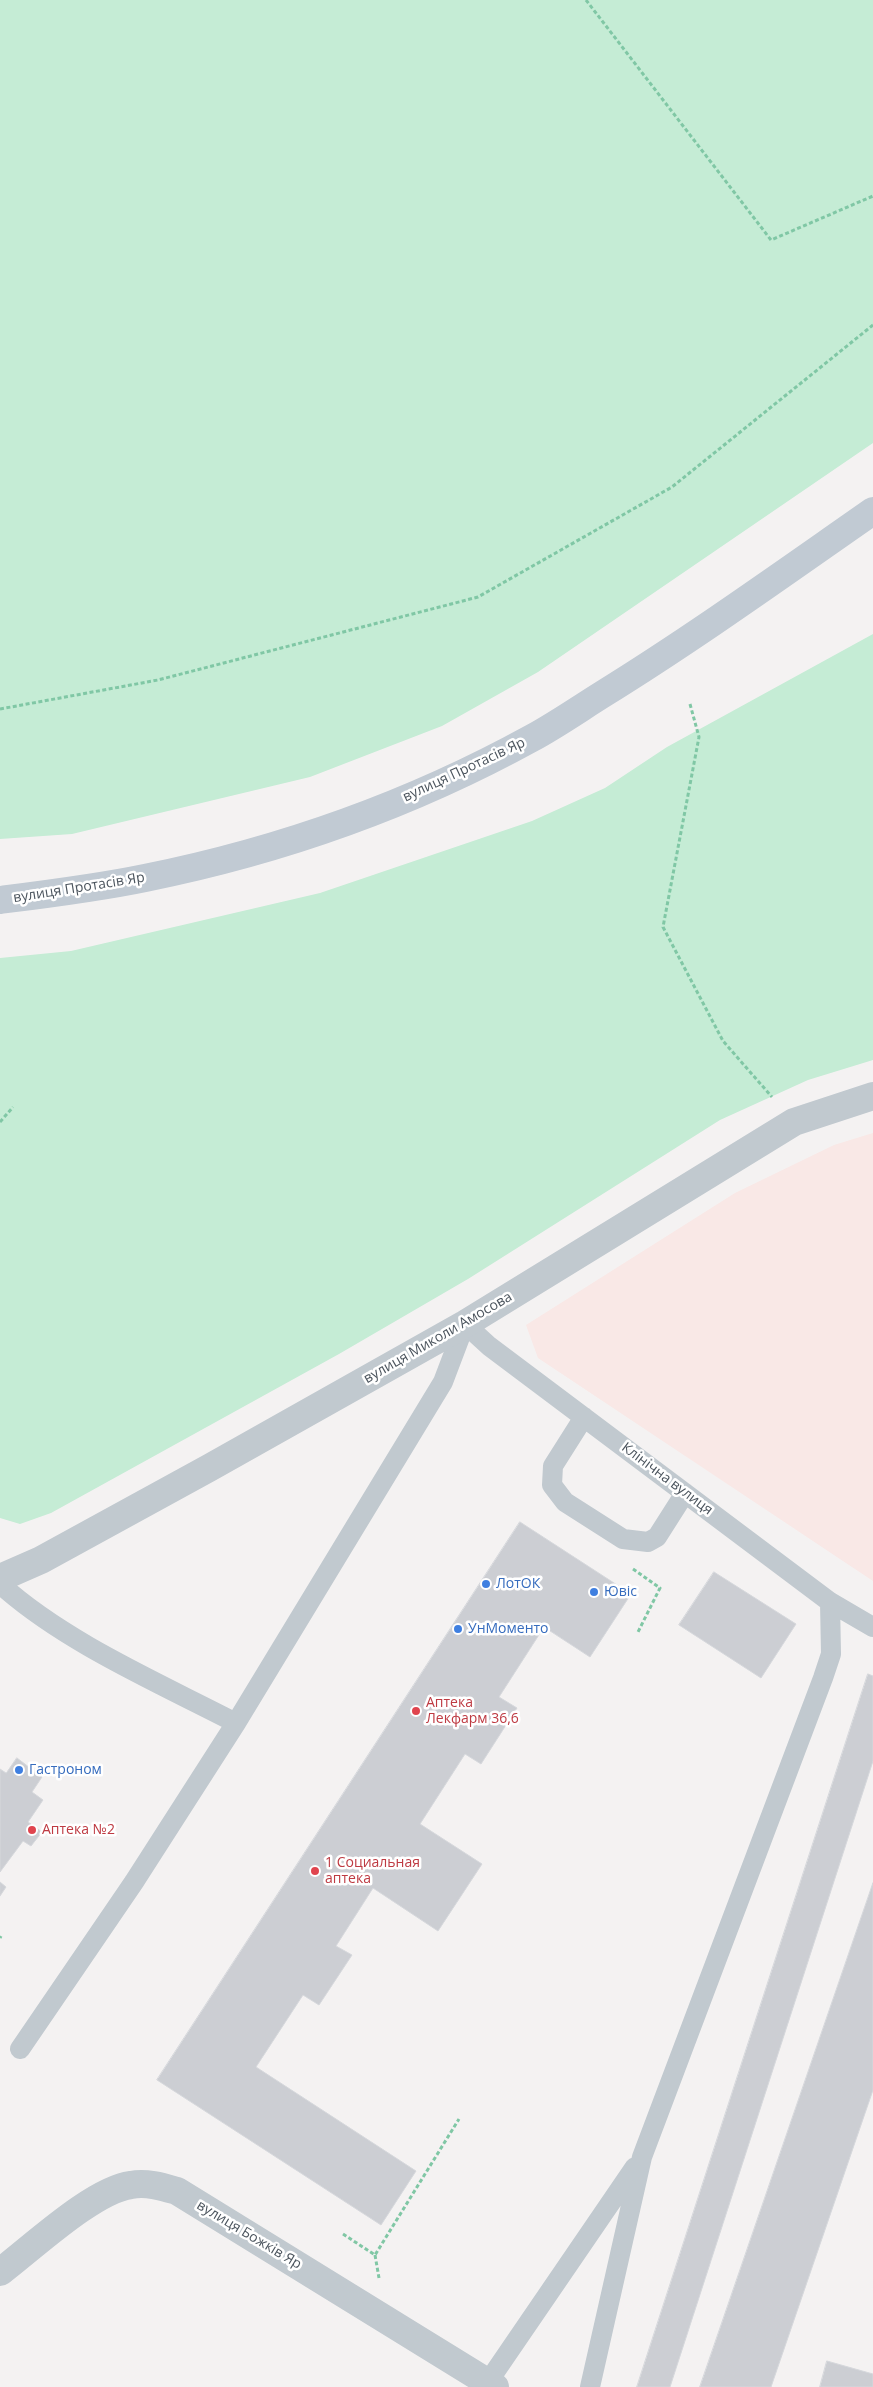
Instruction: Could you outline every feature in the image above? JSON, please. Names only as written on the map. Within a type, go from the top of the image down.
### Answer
[{"type":"main road","name":"вулиця Протасів Яр","points":[[0,900],[143,879],[206,864],[275,845],[357,818],[450,780],[533,737],[652,664],[873,511]]},
{"type":"street","name":"вулиця Миколи Амосова","points":[[0,1578],[42,1560],[465,1324],[794,1122],[873,1096]]},
{"type":"street","name":"вулиця Божків Яр","points":[[0,2272],[86,2205],[108,2192],[131,2184],[155,2185],[177,2191],[491,2385]]},
{"type":"lane","name":"Клінічна вулиця","points":[[465,1324],[489,1346],[830,1602],[873,1627]]},
{"type":"lane","points":[[20,2050],[134,1882],[236,1723],[443,1382],[465,1324]]},
{"type":"lane","points":[[584,1417],[553,1466],[552,1485],[565,1502],[623,1539],[648,1542],[657,1536],[685,1493]]},
{"type":"lane","points":[[0,1584],[21,1603],[98,1651],[236,1723]]},
{"type":"lane","points":[[590,2387],[642,2157],[832,1654],[830,1602]]},
{"type":"lane","points":[[491,2385],[642,2157]]},
{"type":"path","points":[[586,0],[771,240],[873,196]]},
{"type":"path","points":[[0,709],[158,680],[478,597],[672,487],[873,325]]},
{"type":"path","points":[[690,704],[699,737],[663,927],[723,1041],[794,1122]]},
{"type":"path","points":[[0,1122],[14,1107]]},
{"type":"path","points":[[623,1539],[634,1571],[660,1588],[637,1634]]},
{"type":"path","points":[[343,2234],[376,2255],[459,2119]]},
{"type":"shaded area","points":[[873,1133],[873,1581],[538,1358],[526,1325],[735,1193],[834,1145]]},
{"type":"green space","points":[[0,0],[873,0],[873,443],[538,672],[442,726],[310,777],[72,834],[0,839]]},
{"type":"green space","points":[[873,634],[873,1060],[808,1080],[720,1120],[468,1279],[339,1354],[51,1513],[20,1524],[0,1518],[0,958],[71,951],[320,893],[532,821],[605,788],[667,747]]},
{"type":"building","points":[[520,1522],[631,1594],[590,1657],[544,1627],[499,1697],[517,1708],[481,1764],[465,1754],[420,1824],[482,1864],[438,1931],[373,1888],[336,1946],[352,1955],[319,2005],[303,1995],[256,2067],[416,2171],[381,2225],[157,2080]]},
{"type":"building","points":[[714,1572],[796,1624],[761,1678],[679,1625]]},
{"type":"building","points":[[868,1674],[873,1676],[873,1761],[670,2387],[637,2387]]},
{"type":"building","points":[[17,1758],[42,1777],[32,1792],[43,1800],[28,1822],[42,1832],[31,1846],[23,1841],[0,1872],[0,1769],[6,1773]]},
{"type":"building","points":[[0,1882],[6,1887],[0,1896]]},
{"type":"building","points":[[873,1883],[873,2090],[771,2387],[700,2387]]},
{"type":"building","points":[[827,2361],[873,2374],[873,2387],[820,2387]]},
{"type":"place","name":"ЛотОК","points":[[486,1584]]},
{"type":"place","name":"Ювіс","points":[[594,1592]]},
{"type":"place","name":"УнМоменто","points":[[458,1629]]},
{"type":"place","name":"Аптека Лекфарм 36,6","points":[[416,1711]]},
{"type":"place","name":"Гастроном","points":[[19,1770]]},
{"type":"place","name":"Аптека №2","points":[[32,1830]]},
{"type":"place","name":"1 Социальная аптека","points":[[315,1871]]}]
